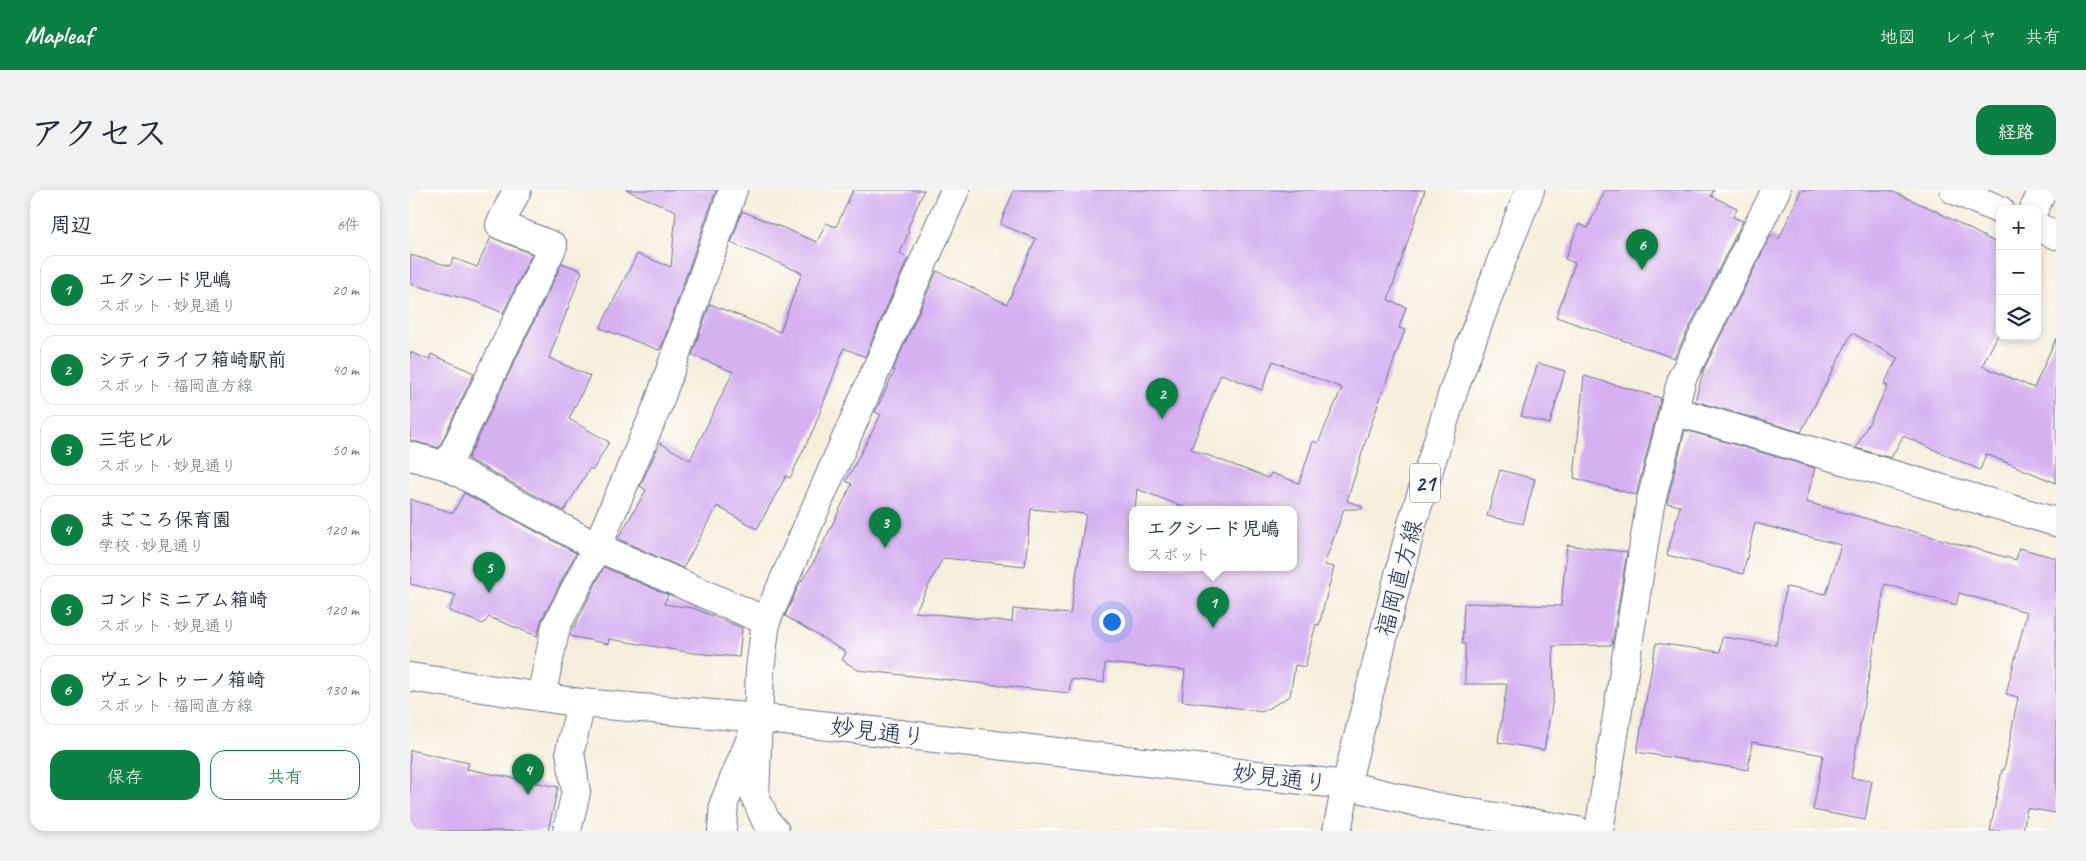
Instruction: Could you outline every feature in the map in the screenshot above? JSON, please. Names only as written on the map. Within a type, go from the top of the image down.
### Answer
[{"type":"street","points":[[447,466],[552,246],[500,225],[517,190]]},
{"type":"street","points":[[542,697],[556,626],[597,547],[658,404],[733,190]]},
{"type":"street","points":[[774,831],[766,821],[755,796],[760,670],[766,621],[954,190]]},
{"type":"street","name":"福岡直方線","points":[[1337,831],[1346,785],[1411,526],[1454,386],[1530,190]]},
{"type":"street","points":[[1599,831],[1650,505],[1682,378],[1776,190]]},
{"type":"street","points":[[1954,190],[1996,208]]},
{"type":"street","points":[[2036,205],[2044,190]]},
{"type":"street","points":[[2041,229],[2056,235]]},
{"type":"street","points":[[1674,412],[2056,522]]},
{"type":"street","points":[[410,456],[447,466],[597,547],[766,621]]},
{"type":"street","name":"妙見通り","points":[[410,677],[581,703],[759,718],[1346,785],[1437,807],[1578,831]]},
{"type":"street","points":[[567,831],[576,792],[570,751],[581,703]]},
{"type":"street","points":[[722,831],[724,803],[759,718]]},
{"type":"building","points":[[626,190],[716,190],[659,350],[600,328],[637,254],[671,267],[676,211]]},
{"type":"building","points":[[853,190],[924,190],[907,230],[909,231],[900,254],[908,258],[865,357],[844,348],[814,428],[790,478],[786,476],[757,529],[717,506],[683,568],[618,539],[646,490],[640,486],[660,443],[690,460],[733,372],[692,355],[710,304],[780,332],[802,273],[731,243],[742,211],[817,242],[826,223],[836,227]]},
{"type":"building","points":[[1014,190],[1425,190],[1388,300],[1406,307],[1399,328],[1405,330],[1371,424],[1347,501],[1362,506],[1362,509],[1344,509],[1324,565],[1334,567],[1319,625],[1316,624],[1305,667],[1295,665],[1290,696],[1262,712],[1182,701],[1185,670],[1105,663],[1104,683],[1071,679],[1069,693],[858,670],[842,660],[846,652],[785,616],[799,585],[815,560],[852,484],[846,481],[881,415],[875,412],[937,271],[1007,304],[1036,239],[1000,224]],"holes":[[[1273,361],[1342,388],[1318,443],[1313,441],[1299,483],[1271,473],[1268,478],[1191,449],[1221,374],[1262,390]],[[1031,509],[1086,514],[1070,614],[1013,609],[1012,622],[915,612],[943,558],[1025,566]]]},
{"type":"building","points":[[1605,190],[1714,190],[1711,196],[1737,208],[1733,217],[1743,221],[1674,358],[1556,317],[1575,263],[1565,259],[1579,224],[1588,228]]},
{"type":"building","points":[[1801,190],[1889,190],[1936,211],[1996,243],[1996,339],[1982,366],[2034,388],[2056,338],[2056,483],[1986,454],[1980,470],[1903,436],[1891,458],[1856,448],[1888,386],[1884,384],[1898,358],[1852,333],[1801,432],[1695,401],[1704,369],[1771,235],[1779,239]]},
{"type":"building","points":[[491,237],[532,254],[503,313],[477,302],[410,284],[410,255],[450,266],[453,258],[477,267]]},
{"type":"building","points":[[562,263],[582,271],[549,358],[590,376],[569,419],[609,442],[593,470],[590,468],[564,511],[468,459]]},
{"type":"building","points":[[410,352],[429,360],[431,354],[474,373],[439,448],[410,440]]},
{"type":"building","points":[[1538,363],[1565,371],[1550,424],[1521,416]]},
{"type":"building","points":[[1584,376],[1661,398],[1636,495],[1574,478]]},
{"type":"building","points":[[1685,430],[1815,468],[1806,502],[2016,560],[2019,548],[2056,558],[2056,813],[2027,808],[2023,831],[1990,831],[2018,697],[2006,694],[2027,612],[1959,593],[1956,605],[1885,584],[1851,778],[1872,781],[1865,820],[1813,810],[1823,755],[1752,742],[1748,770],[1637,752],[1656,643],[1720,652],[1722,637],[1776,645],[1786,587],[1826,594],[1841,545],[1755,523],[1743,574],[1667,555],[1680,506],[1667,503]]},
{"type":"building","points":[[1500,470],[1535,479],[1523,524],[1487,516]]},
{"type":"building","points":[[464,493],[576,553],[542,619],[537,636],[489,617],[483,624],[449,611],[456,595],[410,584],[410,499],[453,513]]},
{"type":"building","points":[[1567,545],[1627,552],[1612,645],[1553,646],[1554,693],[1544,750],[1498,742],[1507,684],[1465,684],[1465,644],[1462,644],[1464,603],[1561,606]]},
{"type":"building","points":[[604,567],[668,595],[664,604],[693,608],[742,628],[739,657],[693,653],[609,639],[608,644],[570,636]]},
{"type":"building","points":[[410,750],[469,763],[467,769],[558,787],[548,831],[410,831]]},
{"type":"place","name":"ヴェントゥーノ箱崎","points":[[1642,270]]},
{"type":"place","name":"シティライフ箱崎駅前","points":[[1162,419]]},
{"type":"place","name":"三宅ビル","points":[[885,548]]},
{"type":"place","name":"コンドミニアム箱崎","points":[[489,593]]},
{"type":"place","name":"エクシード児嶋","points":[[1213,628]]},
{"type":"place","name":"まごころ保育園","points":[[528,795]]}]
